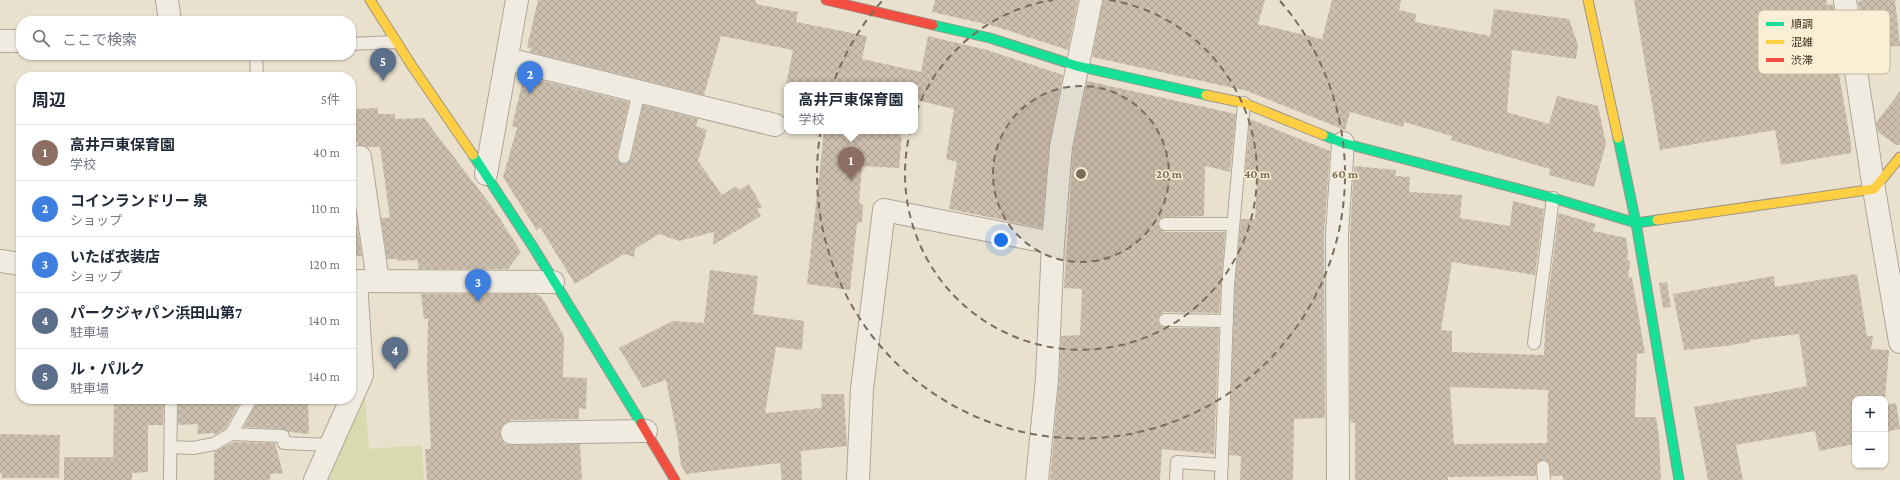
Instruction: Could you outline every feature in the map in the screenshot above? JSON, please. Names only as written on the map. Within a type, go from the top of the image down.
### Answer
[{"type":"street","points":[[167,0],[169,16]]},
{"type":"street","points":[[370,0],[395,42],[486,174],[675,480]]},
{"type":"street","points":[[486,174],[517,0]]},
{"type":"street","points":[[826,0],[885,7],[990,38],[1077,66],[1244,104],[1343,143],[1553,198],[1636,223],[1874,189],[1900,157]]},
{"type":"street","points":[[1037,480],[1047,379],[1053,243],[1061,147],[1091,0]]},
{"type":"street","points":[[1588,0],[1636,223],[1679,480]]},
{"type":"street","points":[[1845,0],[1847,10]]},
{"type":"street","points":[[0,41],[16,42]]},
{"type":"street","points":[[507,59],[775,125]]},
{"type":"street","points":[[1856,74],[1900,342]]},
{"type":"street","points":[[1338,480],[1337,233],[1343,143]]},
{"type":"street","points":[[360,157],[378,281]]},
{"type":"street","points":[[858,480],[862,389],[884,210],[1053,243]]},
{"type":"street","points":[[0,261],[16,263]]},
{"type":"street","points":[[356,281],[553,282]]},
{"type":"street","points":[[356,312],[362,374],[356,387]]},
{"type":"street","points":[[314,480],[348,404]]},
{"type":"street","points":[[512,433],[646,432]]},
{"type":"lane","points":[[356,44],[395,42]]},
{"type":"lane","points":[[256,60],[257,72]]},
{"type":"lane","points":[[624,157],[639,91]]},
{"type":"lane","points":[[1221,480],[1228,285],[1244,104]]},
{"type":"lane","points":[[1534,343],[1553,198]]},
{"type":"lane","points":[[1165,224],[1234,224]]},
{"type":"lane","points":[[1165,320],[1227,321]]},
{"type":"lane","points":[[170,480],[171,404]]},
{"type":"lane","points":[[170,447],[193,448],[214,444],[231,434],[248,404]]},
{"type":"lane","points":[[231,434],[283,436],[284,443],[330,445]]},
{"type":"lane","points":[[1176,480],[1177,462],[1222,465]]},
{"type":"lane","points":[[1543,467],[1544,480]]},
{"type":"green space","points":[[364,383],[369,449],[422,445],[424,480],[320,480],[354,404],[356,404]]},
{"type":"building","points":[[538,0],[756,0],[756,4],[798,12],[796,22],[867,36],[862,59],[921,72],[928,36],[987,50],[1063,75],[1049,146],[1042,228],[949,209],[957,162],[946,159],[954,109],[918,100],[918,82],[787,82],[793,50],[721,36],[704,95],[530,52],[531,48],[527,47]]},
{"type":"building","points":[[935,0],[1078,0],[1068,50],[994,26],[932,12]]},
{"type":"building","points":[[1103,0],[1265,0],[1258,24],[1322,39],[1332,0],[1401,0],[1399,10],[1416,14],[1415,22],[1490,36],[1494,9],[1569,19],[1578,45],[1576,59],[1512,50],[1507,112],[1549,124],[1557,96],[1598,106],[1606,144],[1594,187],[1549,175],[1550,169],[1451,140],[1452,136],[1404,122],[1403,127],[1350,112],[1345,130],[1247,91],[1092,57]]},
{"type":"building","points":[[1634,0],[1826,0],[1827,5],[1833,4],[1834,10],[1758,10],[1758,74],[1839,74],[1851,143],[1851,153],[1781,165],[1775,130],[1660,150]]},
{"type":"building","points":[[1895,0],[1900,46],[1890,47],[1890,10],[1859,10],[1858,1]]},
{"type":"building","points":[[524,76],[629,102],[617,155],[617,160],[622,164],[627,164],[631,159],[643,105],[698,119],[696,126],[707,130],[698,161],[722,195],[736,186],[739,190],[749,184],[762,207],[757,209],[761,216],[713,245],[714,232],[679,241],[659,234],[635,249],[634,257],[624,254],[575,284],[540,227],[537,231],[503,177],[517,128],[512,126]]},
{"type":"building","points":[[1087,81],[1236,114],[1230,172],[1205,166],[1204,216],[1165,217],[1159,220],[1158,224],[1159,228],[1165,232],[1225,232],[1219,313],[1165,312],[1161,314],[1158,319],[1159,324],[1165,328],[1219,328],[1214,454],[1162,449],[1160,480],[1050,480],[1059,380],[1061,336],[1080,335],[1082,289],[1064,288],[1073,149]]},
{"type":"building","points":[[1900,91],[1900,145],[1896,145],[1878,132],[1876,123]]},
{"type":"building","points":[[378,108],[378,114],[395,114],[395,119],[424,118],[493,208],[521,252],[508,269],[419,269],[417,260],[397,261],[397,259],[387,259],[381,218],[390,218],[380,147],[367,147],[358,145],[358,142],[356,142],[356,109]]},
{"type":"building","points":[[1250,119],[1330,151],[1324,233],[1325,418],[1294,419],[1293,480],[1240,480],[1241,456],[1229,455],[1235,285],[1241,219],[1255,219],[1257,178],[1245,175]]},
{"type":"building","points":[[824,134],[902,134],[899,168],[862,166],[859,203],[863,205],[862,222],[857,223],[850,290],[807,284]]},
{"type":"building","points":[[1354,166],[1396,170],[1395,176],[1410,177],[1409,192],[1462,195],[1460,218],[1510,226],[1513,201],[1544,209],[1535,275],[1452,262],[1441,330],[1452,331],[1452,352],[1544,355],[1546,312],[1559,213],[1596,224],[1593,231],[1626,238],[1628,252],[1627,260],[1630,261],[1628,277],[1632,278],[1645,353],[1637,354],[1635,417],[1656,417],[1659,437],[1661,480],[1563,480],[1563,476],[1551,476],[1549,463],[1543,460],[1536,464],[1536,476],[1448,477],[1448,480],[1355,480],[1355,423],[1351,423],[1350,417],[1350,233]],"holes":[[[1450,387],[1548,390],[1547,443],[1454,444]]]},
{"type":"building","points":[[356,225],[357,225],[362,256],[356,256]]},
{"type":"building","points":[[710,270],[758,276],[753,314],[804,321],[802,350],[776,347],[765,413],[822,408],[821,394],[844,394],[847,446],[801,451],[802,480],[782,480],[780,463],[686,474],[681,465],[679,445],[666,380],[643,388],[619,348],[673,321],[704,323]]},
{"type":"building","points":[[1857,274],[1867,336],[1873,336],[1871,349],[1889,350],[1885,396],[1852,396],[1852,445],[1819,451],[1815,431],[1736,445],[1743,480],[1708,480],[1694,407],[1807,386],[1799,334],[1750,340],[1750,342],[1726,346],[1684,350],[1673,294],[1774,276],[1775,287]]},
{"type":"building","points":[[1667,282],[1671,307],[1663,308],[1659,283]]},
{"type":"building","points":[[421,294],[533,294],[541,296],[564,336],[563,377],[587,378],[586,409],[579,408],[579,419],[512,420],[506,422],[501,427],[500,434],[502,440],[506,444],[512,445],[580,444],[582,480],[427,480],[425,449],[431,449],[427,367],[428,319],[424,319]]},
{"type":"building","points":[[1896,403],[1900,429],[1888,431],[1888,404]]},
{"type":"building","points":[[114,404],[164,404],[163,425],[148,425],[148,472],[132,473],[132,480],[64,480],[64,457],[113,457]]},
{"type":"building","points":[[178,404],[239,404],[225,429],[214,435],[214,433],[197,434],[198,424],[178,425]]},
{"type":"building","points":[[256,404],[308,404],[309,434],[290,432],[283,429],[244,427]]},
{"type":"building","points":[[0,434],[60,435],[59,478],[2,478],[2,473],[0,473]]},
{"type":"building","points":[[233,442],[275,443],[283,473],[270,474],[270,480],[214,480],[214,452]]},
{"type":"traffic: fast","points":[[933,25],[990,38],[1077,66],[1206,95]]},
{"type":"traffic: fast","points":[[1323,135],[1343,143],[1553,198],[1636,223],[1657,220]]},
{"type":"traffic: fast","points":[[1618,138],[1636,223],[1679,480]]},
{"type":"traffic: fast","points":[[473,155],[535,250],[641,423]]},
{"type":"traffic: slow","points":[[370,0],[412,66],[473,155]]},
{"type":"traffic: slow","points":[[1588,0],[1618,138]]},
{"type":"traffic: slow","points":[[1206,95],[1244,103],[1323,135]]},
{"type":"traffic: slow","points":[[1657,220],[1874,189],[1900,157]]},
{"type":"traffic: jam","points":[[826,0],[933,25]]},
{"type":"traffic: jam","points":[[641,423],[675,480]]},
{"type":"place","name":"ル・パルク","points":[[383,81]]},
{"type":"place","name":"コインランドリー 泉","points":[[530,94]]},
{"type":"place","name":"高井戸東保育園","points":[[851,180]]},
{"type":"place","name":"いたば衣装店","points":[[478,302]]},
{"type":"place","name":"パークジャパン浜田山第7","points":[[395,370]]}]
